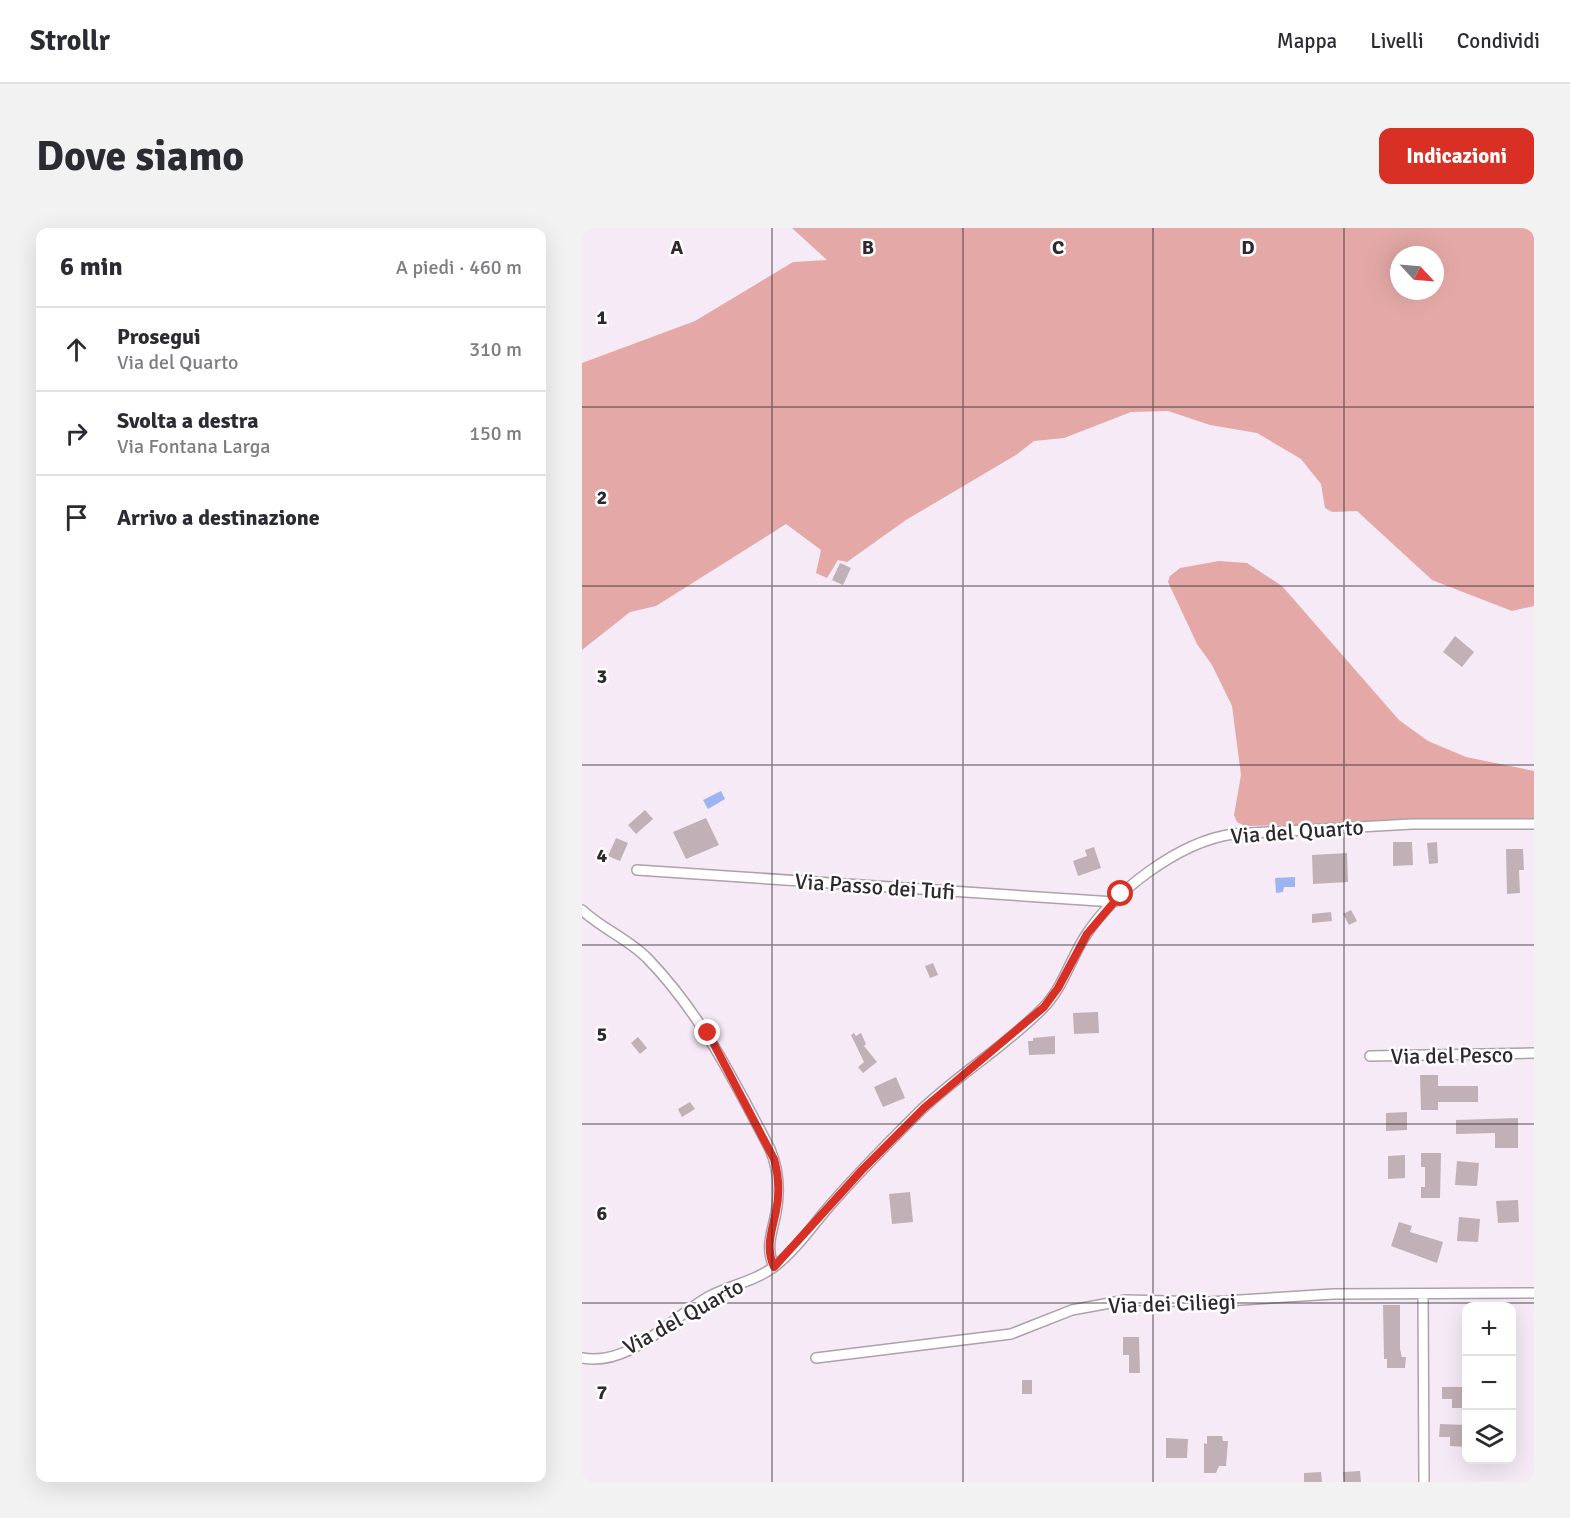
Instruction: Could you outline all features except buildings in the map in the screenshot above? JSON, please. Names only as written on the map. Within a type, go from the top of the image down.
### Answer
[{"type":"street","name":"Via del Quarto","points":[[582,1358],[595,1358],[628,1349],[669,1326],[704,1299],[774,1267],[862,1170],[924,1108],[1044,1007],[1058,988],[1087,934],[1135,881],[1160,864],[1228,835],[1433,823],[1534,824]]},
{"type":"street","name":"Via Passo dei Tufi","points":[[637,870],[1114,902]]},
{"type":"street","points":[[582,910],[648,958],[694,1012],[718,1050],[770,1149],[776,1166],[778,1197],[768,1247],[774,1267]]},
{"type":"street","name":"Via del Pesco","points":[[1370,1056],[1534,1053]]},
{"type":"street","name":"Via dei Ciliegi","points":[[816,1358],[1011,1334],[1067,1312],[1126,1300],[1209,1302],[1334,1294],[1534,1293]]},
{"type":"street","points":[[1423,1294],[1424,1482]]},
{"type":"shaded area","points":[[792,228],[1534,228],[1534,606],[1512,611],[1432,580],[1357,511],[1332,512],[1325,508],[1321,484],[1301,459],[1257,433],[1210,425],[1168,411],[1131,412],[1064,438],[1034,441],[1016,455],[906,520],[847,562],[838,560],[827,578],[816,573],[821,550],[786,524],[656,606],[630,612],[582,650],[582,363],[695,321],[793,262],[827,260]]},
{"type":"shaded area","points":[[1219,561],[1247,563],[1282,586],[1399,720],[1428,741],[1466,757],[1534,771],[1534,821],[1245,826],[1237,822],[1234,815],[1241,775],[1232,706],[1212,665],[1197,644],[1168,582],[1170,576],[1180,568]]},
{"type":"water","points":[[721,791],[725,799],[708,809],[703,800]]},
{"type":"water","points":[[1295,877],[1295,887],[1284,887],[1283,892],[1276,893],[1275,878]]},
{"type":"route","points":[[708,1033],[774,1159],[778,1177],[778,1197],[768,1254],[774,1267],[862,1170],[924,1108],[1044,1007],[1058,988],[1087,934],[1121,894]]}]
